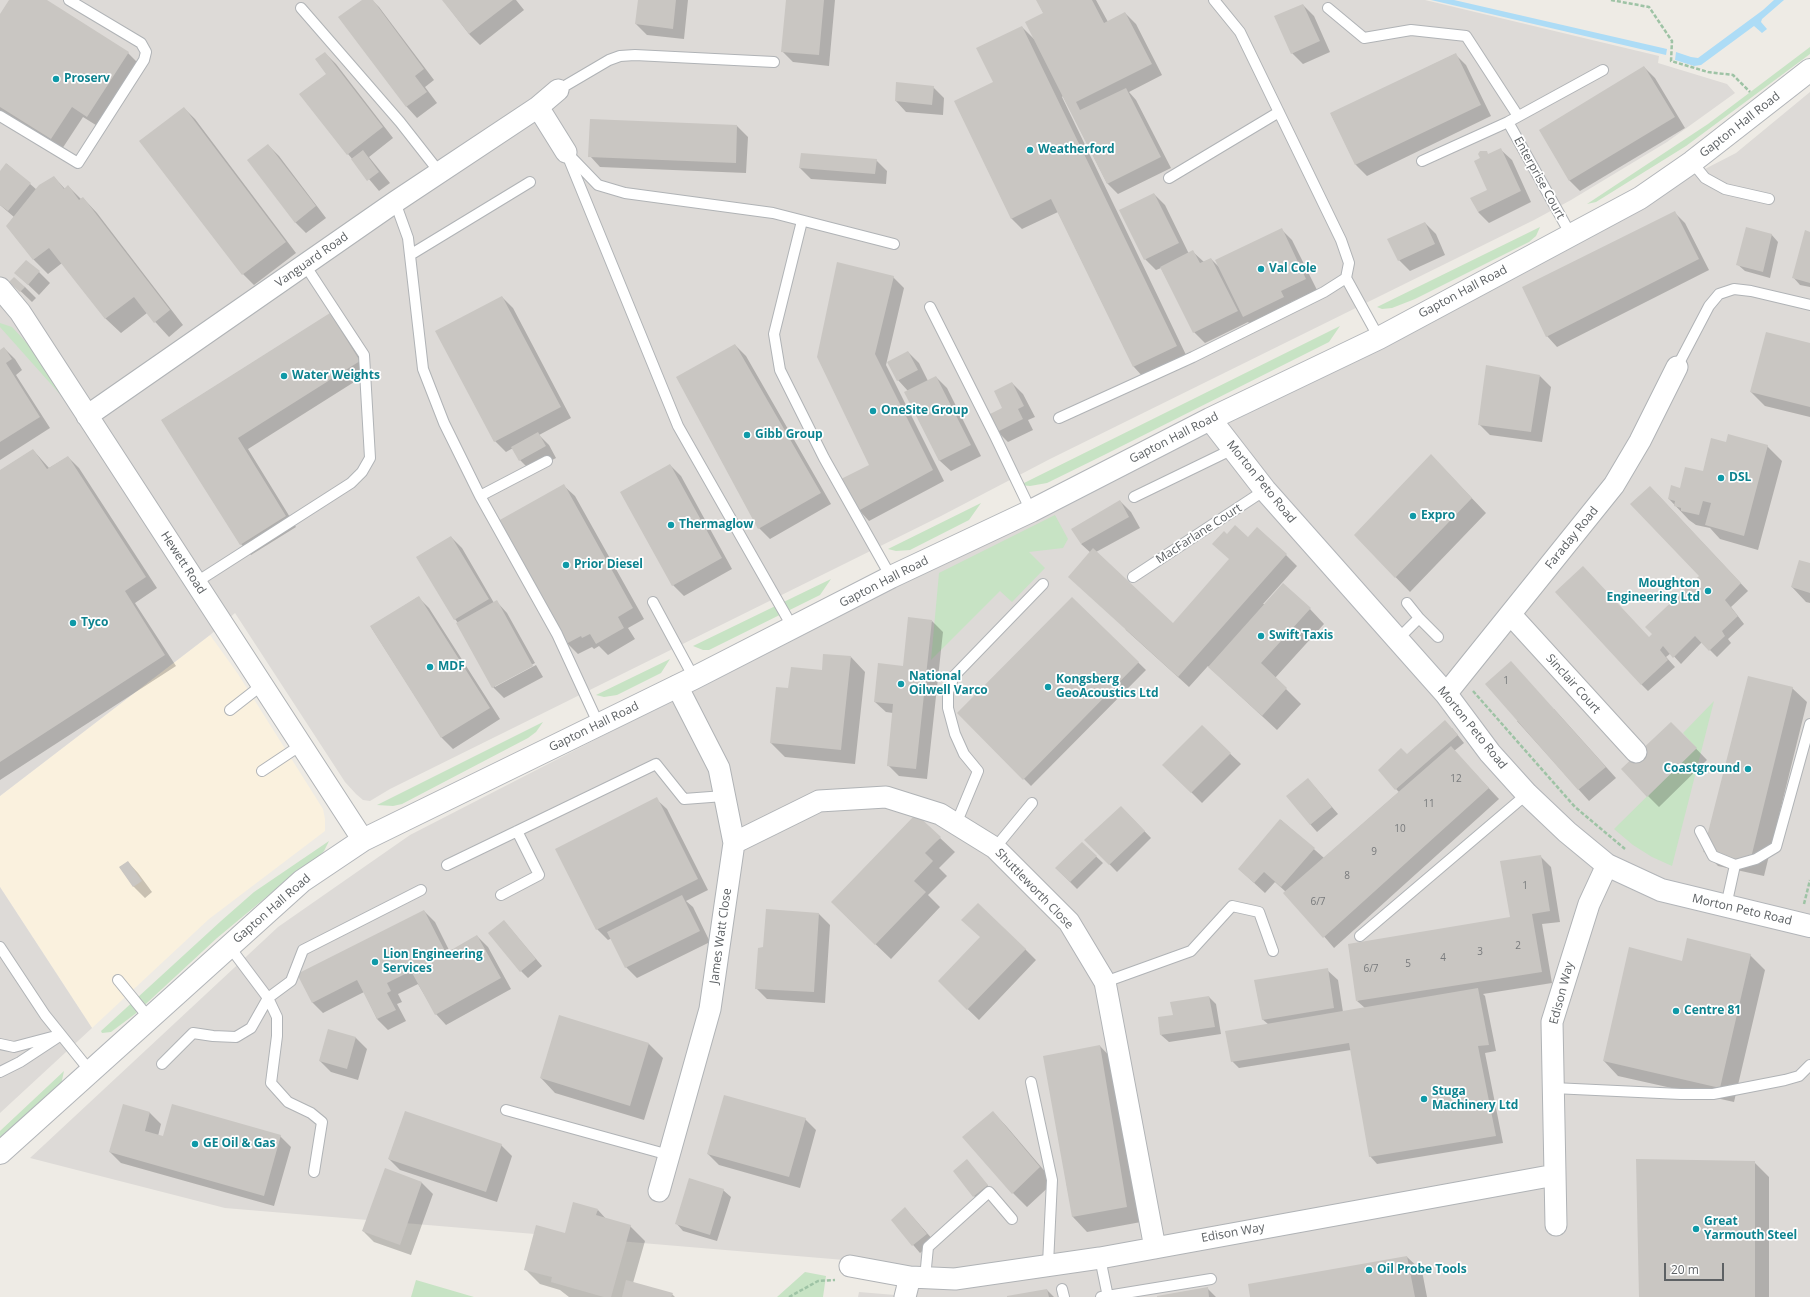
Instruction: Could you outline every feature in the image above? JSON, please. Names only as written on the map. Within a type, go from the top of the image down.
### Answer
[{"type":"street","name":"Gapton Hall Road","points":[[0,1153],[302,881],[363,840],[599,725],[793,628],[890,577],[1031,511],[1210,419],[1379,338],[1640,198],[1692,162],[1810,70]]},
{"type":"street","name":"Vanguard Road","points":[[87,416],[395,202],[538,108],[558,90]]},
{"type":"street","points":[[538,108],[566,152]]},
{"type":"street","name":"Hewett Road","points":[[0,288],[20,312],[363,840]]},
{"type":"street","name":"Faraday Road","points":[[1446,694],[1614,485],[1640,441],[1677,367]]},
{"type":"street","name":"Morton Peto Road","points":[[1210,419],[1265,490],[1446,694],[1490,753],[1527,794],[1567,832],[1607,865],[1661,890],[1810,926]]},
{"type":"street","name":"Sinclair Court","points":[[1511,615],[1636,752]]},
{"type":"street","name":"James Watt Close","points":[[659,1191],[710,1009],[734,843],[719,768],[685,682]]},
{"type":"street","name":"Shuttleworth Close","points":[[734,843],[819,801],[886,797],[940,814],[995,848],[1069,922],[1105,982],[1155,1248]]},
{"type":"street","name":"Edison Way","points":[[1556,1225],[1552,1022],[1589,904],[1607,865]]},
{"type":"street","name":"Edison Way","points":[[850,1266],[913,1284],[955,1279],[1048,1264],[1100,1258],[1555,1175]]},
{"type":"lane","points":[[0,116],[78,163],[144,60],[146,52],[141,43],[69,0]]},
{"type":"lane","points":[[1214,0],[1240,32],[1341,240],[1349,263],[1346,278],[1379,338]]},
{"type":"lane","points":[[301,8],[400,122],[440,173]]},
{"type":"lane","points":[[1328,8],[1364,38],[1411,30],[1466,36],[1518,116]]},
{"type":"lane","points":[[558,90],[609,60],[620,56],[635,55],[774,62]]},
{"type":"lane","name":"Enterprise Court","points":[[1422,161],[1508,122],[1603,70]]},
{"type":"lane","points":[[1169,178],[1279,112]]},
{"type":"lane","name":"Enterprise Court","points":[[1508,122],[1571,235]]},
{"type":"lane","points":[[566,152],[598,184],[625,193],[773,213],[894,244]]},
{"type":"lane","points":[[566,152],[678,426],[793,628]]},
{"type":"lane","points":[[1692,162],[1705,178],[1725,189],[1769,199]]},
{"type":"lane","points":[[410,255],[530,182]]},
{"type":"lane","points":[[395,202],[408,238],[423,369],[444,423],[480,496],[556,634],[599,725]]},
{"type":"lane","points":[[802,221],[774,334],[780,370],[824,458],[890,577]]},
{"type":"lane","points":[[196,583],[351,482],[362,472],[370,458],[364,355],[305,265]]},
{"type":"lane","points":[[1059,418],[1214,346],[1324,292],[1346,278]]},
{"type":"lane","points":[[1677,367],[1708,306],[1718,294],[1734,289],[1745,290],[1810,305]]},
{"type":"lane","points":[[930,307],[1031,511]]},
{"type":"lane","points":[[1134,497],[1233,448]]},
{"type":"lane","points":[[480,496],[547,461]]},
{"type":"lane","name":"MacFarlane Court","points":[[1133,577],[1265,490]]},
{"type":"lane","points":[[956,824],[978,771],[964,754],[955,734],[948,708],[948,692],[954,676],[1043,584]]},
{"type":"lane","points":[[653,602],[685,682]]},
{"type":"lane","points":[[1407,603],[1419,618],[1438,637]]},
{"type":"lane","points":[[1397,640],[1419,618]]},
{"type":"lane","points":[[230,710],[262,685]]},
{"type":"lane","points":[[1700,831],[1713,856],[1735,865],[1756,859],[1776,847],[1810,724]]},
{"type":"lane","points":[[262,771],[301,745]]},
{"type":"lane","points":[[447,865],[656,764],[684,799],[724,796]]},
{"type":"lane","points":[[1360,936],[1527,794]]},
{"type":"lane","points":[[995,848],[1032,803]]},
{"type":"lane","points":[[500,895],[539,875],[517,831]]},
{"type":"lane","points":[[1726,906],[1735,865]]},
{"type":"lane","points":[[162,1064],[192,1033],[236,1037],[251,1028],[268,998],[291,981],[303,950],[421,890]]},
{"type":"lane","points":[[1105,982],[1191,951],[1232,906],[1259,912],[1274,951]]},
{"type":"lane","points":[[229,946],[268,998],[277,1017],[277,1036],[271,1083],[288,1102],[311,1113],[322,1122],[314,1172]]},
{"type":"lane","points":[[0,947],[45,1015],[90,1071]]},
{"type":"lane","points":[[118,980],[149,1018]]},
{"type":"lane","points":[[0,1044],[14,1047],[61,1035]]},
{"type":"lane","points":[[0,1072],[20,1062],[61,1035]]},
{"type":"lane","points":[[1554,1088],[1714,1094],[1799,1076],[1810,1065]]},
{"type":"lane","points":[[1031,1082],[1052,1180],[1048,1264]]},
{"type":"lane","points":[[506,1110],[669,1155]]},
{"type":"lane","points":[[913,1284],[928,1247],[989,1192],[1012,1219]]},
{"type":"lane","points":[[1100,1258],[1105,1297],[1211,1279]]},
{"type":"path","points":[[1611,0],[1649,7],[1672,41],[1671,61],[1708,72],[1733,74],[1764,107]]},
{"type":"path","points":[[1460,676],[1575,807],[1629,852]]},
{"type":"path","points":[[789,1297],[818,1281],[846,1279],[850,1266]]},
{"type":"shaded area","points":[[0,0],[1425,0],[1659,56],[1658,63],[1727,84],[1735,93],[1667,142],[1571,200],[1534,220],[1050,459],[941,516],[390,789],[370,801],[363,800],[345,782],[235,613],[210,635],[0,796]]},
{"type":"shaded area","points":[[1810,92],[1810,1297],[858,1297],[859,1292],[907,1296],[892,1264],[225,1208],[30,1158],[278,927],[410,835],[1736,153]]},
{"type":"shaded area","points":[[210,635],[238,674],[323,809],[325,831],[209,919],[92,1028],[0,887],[0,796]]},
{"type":"shaded area","points":[[0,887],[92,1028],[0,1113]]},
{"type":"green space","points":[[1810,47],[1810,54],[1686,146],[1596,202],[1587,204],[1708,124]]},
{"type":"green space","points":[[1540,227],[1536,236],[1529,242],[1415,299],[1392,308],[1382,309],[1377,307]]},
{"type":"green space","points":[[0,323],[12,327],[37,354],[66,401],[0,327]]},
{"type":"green space","points":[[1340,326],[1329,342],[1104,455],[1047,483],[1030,486],[1020,485]]},
{"type":"green space","points":[[981,503],[969,520],[910,550],[896,551],[888,549]]},
{"type":"green space","points":[[1055,515],[1068,539],[1063,548],[1029,552],[1045,568],[1012,602],[1000,591],[931,660],[939,573]]},
{"type":"green space","points":[[831,579],[820,595],[709,650],[703,650],[693,646]]},
{"type":"green space","points":[[670,659],[661,673],[617,695],[604,697],[596,695]]},
{"type":"green space","points":[[1714,701],[1672,866],[1652,857],[1633,845],[1614,829],[1696,748],[1683,733]]},
{"type":"green space","points":[[543,722],[536,732],[528,738],[402,804],[393,806],[377,805]]},
{"type":"green space","points":[[329,841],[324,851],[318,858],[288,879],[217,938],[135,1014],[111,1032],[102,1033],[101,1031],[254,892]]},
{"type":"green space","points":[[64,1071],[61,1085],[0,1143],[0,1131]]},
{"type":"green space","points":[[805,1272],[826,1276],[823,1297],[777,1297]]},
{"type":"green space","points":[[416,1280],[474,1297],[411,1297]]},
{"type":"water","points":[[1431,0],[1454,0],[1667,49],[1666,55]]},
{"type":"water","points":[[1774,0],[1784,0],[1762,19],[1761,22],[1767,29],[1762,33],[1754,26],[1701,65],[1694,66],[1675,60],[1676,52],[1698,58],[1763,10]]},
{"type":"building","name":"Proserv","points":[[9,0],[47,0],[129,52],[87,117],[72,107],[51,139],[0,107],[0,14]]},
{"type":"building","points":[[362,0],[373,0],[424,69],[415,76],[427,92],[406,107],[338,17]]},
{"type":"building","points":[[442,0],[513,0],[469,34]]},
{"type":"building","points":[[638,0],[676,0],[673,29],[635,24]]},
{"type":"building","points":[[786,0],[824,0],[819,55],[781,52]]},
{"type":"building","points":[[1036,0],[1092,0],[1104,23],[1125,12],[1152,64],[1076,102],[1080,110],[1126,88],[1161,157],[1107,184],[1025,22],[1043,13]]},
{"type":"building","points":[[1303,4],[1320,41],[1291,54],[1274,16]]},
{"type":"building","name":"Weatherford","points":[[1022,26],[1177,346],[1133,367],[1051,199],[1011,219],[954,101],[993,82],[976,48]]},
{"type":"building","points":[[325,52],[383,127],[347,155],[299,94],[326,74],[315,59]]},
{"type":"building","points":[[1456,53],[1481,105],[1355,165],[1330,113]]},
{"type":"building","points":[[1644,66],[1675,117],[1569,181],[1539,130]]},
{"type":"building","points":[[896,82],[934,86],[932,105],[895,101]]},
{"type":"building","points":[[184,107],[286,242],[242,275],[139,141]]},
{"type":"building","points":[[590,119],[737,125],[736,163],[588,157]]},
{"type":"building","points":[[268,144],[316,206],[295,223],[247,160]]},
{"type":"building","points":[[1501,148],[1521,191],[1478,212],[1470,198],[1487,190],[1474,161],[1480,158],[1478,154],[1480,151],[1487,151],[1488,154]]},
{"type":"building","points":[[363,150],[379,172],[367,181],[351,159]]},
{"type":"building","points":[[801,153],[877,159],[875,174],[799,168]]},
{"type":"building","points":[[6,163],[31,183],[8,211],[0,205],[0,171]]},
{"type":"building","points":[[54,176],[64,189],[68,185],[79,200],[83,197],[170,310],[154,323],[134,297],[105,319],[49,248],[33,260],[6,226],[39,185]]},
{"type":"building","points":[[1154,193],[1179,243],[1144,260],[1119,210]]},
{"type":"building","points":[[1675,211],[1699,259],[1546,337],[1522,287]]},
{"type":"building","points":[[1425,222],[1435,244],[1398,261],[1387,239]]},
{"type":"building","points":[[1746,227],[1772,234],[1763,272],[1736,265]]},
{"type":"building","name":"Val Cole","points":[[1282,228],[1306,279],[1281,291],[1284,297],[1243,317],[1215,260]]},
{"type":"building","points":[[1805,230],[1810,232],[1810,283],[1792,278]]},
{"type":"building","points":[[1193,250],[1200,263],[1211,258],[1238,311],[1193,333],[1160,267]]},
{"type":"building","points":[[26,260],[40,271],[28,285],[14,273]]},
{"type":"building","name":"OneSite Group","points":[[837,262],[894,276],[875,354],[933,470],[858,511],[841,479],[869,465],[817,357]]},
{"type":"building","points":[[14,277],[25,287],[20,292],[9,282]]},
{"type":"building","points":[[502,296],[561,407],[494,442],[435,331]]},
{"type":"building","points":[[330,313],[360,361],[238,438],[286,516],[240,545],[161,420]]},
{"type":"building","points":[[1766,332],[1810,343],[1810,407],[1750,392]]},
{"type":"building","name":"Gibb Group","points":[[735,344],[821,493],[758,529],[676,377]]},
{"type":"building","points":[[4,347],[12,359],[6,363],[40,417],[0,442],[0,350]]},
{"type":"building","points":[[908,351],[918,370],[897,381],[887,362]]},
{"type":"building","points":[[1486,365],[1540,375],[1531,432],[1478,425]]},
{"type":"building","points":[[936,376],[971,445],[939,461],[904,392]]},
{"type":"building","points":[[1012,382],[1024,406],[1018,409],[1023,419],[997,432],[988,415],[1002,408],[994,391]]},
{"type":"building","points":[[538,432],[546,446],[519,461],[511,447]]},
{"type":"building","name":"DSL","points":[[1728,434],[1768,445],[1744,536],[1705,525],[1711,503],[1703,501],[1699,515],[1681,511],[1681,508],[1674,506],[1675,501],[1668,499],[1671,485],[1680,488],[1685,467],[1703,471],[1711,438],[1726,442]]},
{"type":"building","name":"Tyco","points":[[33,449],[47,469],[68,456],[146,577],[125,591],[165,655],[0,762],[0,470]]},
{"type":"building","name":"Expro","points":[[1431,454],[1472,498],[1395,578],[1354,535]]},
{"type":"building","name":"Thermaglow","points":[[670,464],[722,558],[672,586],[620,492]]},
{"type":"building","name":"Prior Diesel","points":[[564,484],[633,608],[618,617],[624,628],[596,644],[590,634],[582,638],[581,636],[566,644],[498,521]]},
{"type":"building","name":"Moughton Engineering Ltd","points":[[1650,486],[1741,583],[1725,600],[1738,616],[1722,631],[1725,636],[1709,651],[1695,636],[1673,658],[1663,646],[1660,650],[1668,660],[1641,685],[1555,592],[1583,566],[1649,637],[1652,634],[1645,627],[1699,576],[1630,504]]},
{"type":"building","points":[[1120,500],[1129,517],[1081,544],[1071,529]]},
{"type":"building","points":[[1235,525],[1248,537],[1257,527],[1287,554],[1178,677],[1068,577],[1093,548],[1173,623],[1229,559],[1212,544],[1224,531],[1227,534]]},
{"type":"building","points":[[451,536],[489,599],[454,620],[416,557]]},
{"type":"building","points":[[1799,560],[1810,563],[1810,593],[1791,587]]},
{"type":"building","name":"Swift Taxis","points":[[1283,583],[1311,608],[1261,663],[1287,688],[1262,716],[1208,667]]},
{"type":"building","name":"MDF","points":[[419,596],[490,708],[441,738],[370,626]]},
{"type":"building","name":"Kongsberg GeoAcoustics Ltd","points":[[1072,597],[1139,662],[1023,780],[957,713]]},
{"type":"building","points":[[497,600],[533,666],[492,688],[456,623]]},
{"type":"building","name":"National Oilwell Varco","points":[[908,617],[932,620],[916,769],[887,766],[893,704],[874,702],[878,663],[903,666]]},
{"type":"building","points":[[823,654],[851,656],[841,750],[770,743],[776,687],[788,688],[791,667],[822,670]]},
{"type":"building","points":[[1511,661],[1606,767],[1578,790],[1485,684]]},
{"type":"building","name":"Coastground","points":[[1748,676],[1793,687],[1750,862],[1703,852]]},
{"type":"building","points":[[1445,720],[1458,735],[1395,790],[1378,770],[1401,748],[1407,754]]},
{"type":"building","points":[[1671,722],[1697,748],[1647,797],[1621,769]]},
{"type":"building","points":[[1202,725],[1231,753],[1191,793],[1162,765]]},
{"type":"building","points":[[1451,746],[1489,788],[1323,938],[1283,893]]},
{"type":"building","points":[[1308,778],[1332,807],[1310,825],[1286,796]]},
{"type":"building","points":[[657,797],[698,879],[596,930],[555,849]]},
{"type":"building","points":[[1121,806],[1145,831],[1109,865],[1084,840]]},
{"type":"building","points":[[916,814],[941,837],[925,853],[933,861],[914,881],[926,892],[875,945],[831,902]]},
{"type":"building","points":[[1280,819],[1315,848],[1281,887],[1264,872],[1254,883],[1238,869]]},
{"type":"building","points":[[1082,842],[1097,856],[1070,882],[1055,868]]},
{"type":"building","points":[[1541,855],[1550,911],[1532,914],[1542,972],[1356,1001],[1348,944],[1510,917],[1500,861]]},
{"type":"building","points":[[128,861],[142,881],[133,887],[119,867]]},
{"type":"building","points":[[682,895],[700,931],[625,968],[607,932]]},
{"type":"building","points":[[978,903],[1026,949],[967,1010],[938,981],[980,937],[961,920]]},
{"type":"building","points":[[766,909],[819,913],[814,992],[755,989],[758,948],[763,947]]},
{"type":"building","name":"Lion Engineering Services","points":[[424,910],[446,953],[477,935],[501,978],[435,1015],[411,971],[387,983],[391,991],[387,993],[396,1010],[377,1019],[357,980],[312,1003],[297,974]]},
{"type":"building","points":[[504,920],[536,959],[520,972],[488,933]]},
{"type":"building","name":"Centre 81","points":[[1687,938],[1751,954],[1720,1088],[1603,1061],[1629,947],[1682,961]]},
{"type":"building","points":[[1328,968],[1334,1008],[1262,1020],[1254,980]]},
{"type":"building","name":"Stuga Machinery Ltd","points":[[1478,988],[1489,1045],[1478,1046],[1496,1136],[1369,1157],[1349,1043],[1231,1062],[1225,1031]]},
{"type":"building","points":[[1209,996],[1215,1027],[1160,1035],[1158,1017],[1173,1015],[1170,1002]]},
{"type":"building","points":[[559,1015],[649,1043],[630,1106],[540,1078]]},
{"type":"building","points":[[328,1029],[356,1037],[347,1069],[319,1061]]},
{"type":"building","points":[[1100,1045],[1127,1207],[1072,1217],[1043,1056]]},
{"type":"building","points":[[724,1095],[806,1118],[789,1177],[707,1154]]},
{"type":"building","name":"GE Oil & Gas","points":[[123,1104],[150,1112],[145,1131],[163,1136],[172,1104],[281,1135],[264,1196],[109,1152]]},
{"type":"building","points":[[405,1111],[502,1144],[486,1192],[388,1159]]},
{"type":"building","points":[[993,1111],[1040,1167],[1012,1194],[962,1137]]},
{"type":"building","points":[[967,1159],[988,1185],[973,1197],[953,1171]]},
{"type":"building","name":"Great Yarmouth Steel","points":[[1636,1159],[1755,1161],[1755,1297],[1639,1297]]},
{"type":"building","points":[[385,1168],[422,1182],[400,1245],[362,1231]]},
{"type":"building","points":[[689,1178],[724,1189],[710,1235],[675,1224]]},
{"type":"building","points":[[573,1202],[598,1209],[596,1215],[631,1225],[611,1297],[604,1297],[551,1282],[552,1277],[524,1270],[536,1225],[565,1233]]},
{"type":"building","points":[[905,1207],[927,1234],[912,1246],[891,1220]]},
{"type":"building","name":"Oil Probe Tools","points":[[1407,1256],[1415,1297],[1250,1297],[1248,1284]]},
{"type":"building","points":[[626,1280],[673,1293],[671,1297],[622,1297]]},
{"type":"building","points":[[1208,1287],[1209,1297],[1157,1297],[1157,1296]]},
{"type":"building","points":[[1047,1289],[1049,1297],[1007,1297],[1007,1296]]},
{"type":"place","name":"Proserv","points":[[56,79]]},
{"type":"place","name":"Weatherford","points":[[1030,150]]},
{"type":"place","name":"Val Cole","points":[[1261,269]]},
{"type":"place","name":"Water Weights","points":[[284,376]]},
{"type":"place","name":"OneSite Group","points":[[873,411]]},
{"type":"place","name":"Gibb Group","points":[[747,435]]},
{"type":"place","name":"DSL","points":[[1721,478]]},
{"type":"place","name":"Expro","points":[[1413,516]]},
{"type":"place","name":"Thermaglow","points":[[671,525]]},
{"type":"place","name":"Prior Diesel","points":[[566,565]]},
{"type":"place","name":"Moughton Engineering Ltd","points":[[1708,591]]},
{"type":"place","name":"Tyco","points":[[73,623]]},
{"type":"place","name":"Swift Taxis","points":[[1261,636]]},
{"type":"place","name":"MDF","points":[[430,667]]},
{"type":"place","name":"National Oilwell Varco","points":[[901,684]]},
{"type":"place","name":"Kongsberg GeoAcoustics Ltd","points":[[1048,687]]},
{"type":"place","name":"Coastground","points":[[1748,769]]},
{"type":"place","name":"Lion Engineering Services","points":[[375,962]]},
{"type":"place","name":"Centre 81","points":[[1676,1011]]},
{"type":"place","name":"Stuga Machinery Ltd","points":[[1424,1099]]},
{"type":"place","name":"GE Oil & Gas","points":[[195,1144]]},
{"type":"place","name":"Great Yarmouth Steel","points":[[1696,1229]]},
{"type":"place","name":"Oil Probe Tools","points":[[1369,1270]]}]
